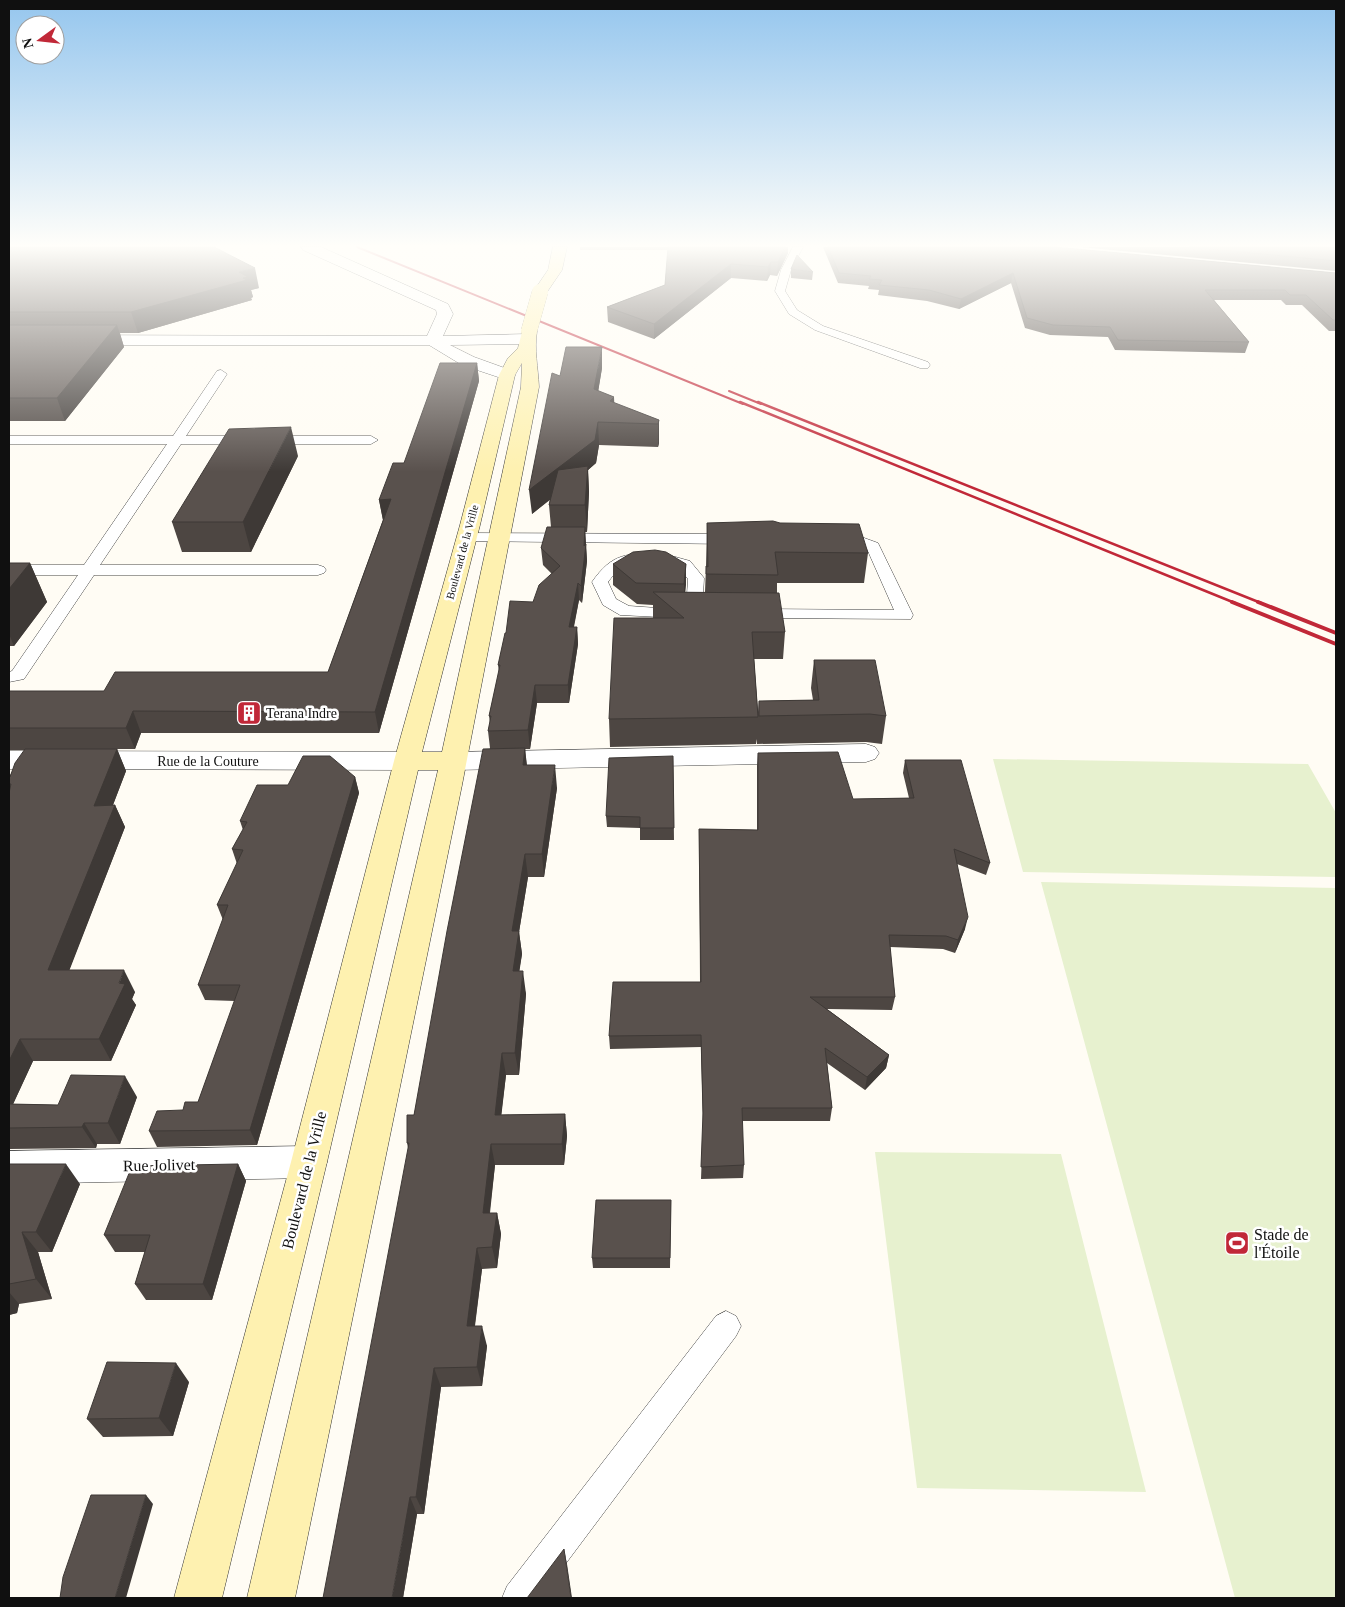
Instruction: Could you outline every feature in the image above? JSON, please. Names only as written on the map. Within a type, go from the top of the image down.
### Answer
[{"type":"main road","points":[[528,339],[532,322]]},
{"type":"main road","name":"Boulevard de la Vrille","points":[[271,1598],[453,761],[482,538],[507,375],[528,339]]},
{"type":"main road","name":"Boulevard de la Vrille","points":[[198,1598],[407,761],[482,538],[530,387],[528,339]]},
{"type":"main road","points":[[407,761],[453,761]]},
{"type":"street","points":[[433,341],[441,322]]},
{"type":"street","points":[[9,340],[433,341],[528,339]]},
{"type":"street","points":[[433,341],[445,350],[480,367],[507,375]]},
{"type":"street","points":[[453,761],[866,753]]},
{"type":"street","name":"Rue de la Couture","points":[[16,768],[407,761]]},
{"type":"street","name":"Rue Jolivet","points":[[9,1168],[308,1162]]},
{"type":"lane","points":[[809,322],[819,328],[924,365]]},
{"type":"lane","points":[[9,677],[18,675],[87,570],[221,374]]},
{"type":"lane","points":[[9,440],[372,440]]},
{"type":"lane","points":[[482,538],[749,540]]},
{"type":"lane","points":[[742,614],[905,616],[873,546],[856,540],[827,540]]},
{"type":"lane","points":[[694,614],[696,578],[684,564],[661,558],[630,559],[611,567],[600,582],[609,602],[626,611],[694,614],[713,614]]},
{"type":"lane","points":[[9,570],[318,570]]},
{"type":"lane","points":[[518,1598],[726,1326]]},
{"type":"green space","points":[[993,759],[1308,764],[1336,813],[1336,877],[1023,872]]},
{"type":"green space","name":"Stade de l'Étoile","points":[[1041,882],[1336,888],[1336,1598],[1235,1598]]},
{"type":"green space","points":[[875,1152],[1061,1154],[1146,1492],[917,1488]]},
{"type":"building","points":[[1042,322],[1232,322],[1249,342],[1118,340],[1110,327],[1053,325]]},
{"type":"building","points":[[9,325],[117,325],[57,398],[9,398]]},
{"type":"building","points":[[566,347],[602,347],[594,389],[614,397],[610,401],[659,420],[658,424],[598,422],[595,440],[529,490],[552,373],[560,376]]},
{"type":"building","points":[[440,363],[477,363],[375,712],[133,711],[126,728],[9,728],[9,691],[104,691],[115,672],[328,672],[391,499],[379,500],[393,463],[404,463]]},
{"type":"building","points":[[291,427],[243,522],[172,522],[229,429]]},
{"type":"building","points":[[588,466],[585,505],[549,505],[558,470]]},
{"type":"building","points":[[773,521],[780,523],[859,524],[868,553],[775,552],[778,575],[706,574],[706,566],[708,567],[707,523]]},
{"type":"building","points":[[547,527],[585,527],[584,546],[586,544],[581,586],[578,583],[569,627],[577,627],[568,685],[535,685],[528,730],[488,731],[491,716],[489,716],[506,633],[510,601],[533,602],[539,585],[560,566],[541,548]]},
{"type":"building","points":[[655,550],[666,552],[686,564],[684,584],[636,583],[613,564],[633,552]]},
{"type":"building","points":[[9,563],[30,563],[9,589]]},
{"type":"building","points":[[653,592],[779,593],[785,632],[752,632],[758,717],[609,719],[614,618],[684,618]]},
{"type":"building","points":[[814,660],[875,660],[886,716],[870,714],[759,716],[759,701],[819,700]]},
{"type":"building","points":[[525,748],[523,765],[555,765],[542,854],[525,854],[512,931],[519,931],[513,971],[523,971],[515,1053],[502,1053],[495,1115],[565,1114],[562,1144],[491,1144],[483,1213],[497,1213],[492,1247],[477,1248],[467,1326],[482,1326],[477,1367],[434,1368],[416,1497],[410,1497],[392,1598],[323,1598],[409,1143],[407,1143],[407,1115],[414,1115],[447,931],[483,749]]},
{"type":"building","points":[[25,749],[117,749],[94,806],[115,805],[48,970],[124,970],[119,983],[125,984],[99,1039],[20,1039],[9,1061],[9,793],[11,784],[9,784],[9,777],[15,763]]},
{"type":"building","points":[[838,752],[853,799],[914,798],[905,760],[961,760],[990,863],[954,849],[968,917],[958,940],[946,936],[889,935],[895,997],[810,997],[889,1055],[867,1077],[825,1048],[832,1108],[742,1108],[744,1165],[701,1167],[703,1113],[701,1035],[609,1036],[613,982],[701,982],[699,829],[758,830],[758,753]]},
{"type":"building","points":[[303,756],[330,756],[355,777],[250,1130],[149,1131],[157,1111],[183,1110],[185,1102],[198,1102],[240,985],[198,985],[228,905],[217,905],[243,850],[232,849],[247,822],[240,821],[257,785],[288,785]]},
{"type":"building","points":[[673,756],[674,828],[640,828],[640,817],[606,816],[609,758]]},
{"type":"building","points":[[71,1075],[125,1076],[108,1123],[84,1123],[82,1127],[9,1128],[9,1104],[58,1105]]},
{"type":"building","points":[[9,1164],[66,1164],[36,1232],[22,1232],[36,1279],[9,1284]]},
{"type":"building","points":[[238,1164],[203,1284],[135,1284],[150,1235],[104,1235],[132,1166]]},
{"type":"building","points":[[596,1200],[671,1200],[670,1258],[592,1258]]},
{"type":"building","points":[[107,1362],[176,1363],[159,1418],[87,1419]]},
{"type":"building","points":[[91,1495],[146,1495],[115,1598],[60,1598],[63,1577]]},
{"type":"building","points":[[564,1549],[571,1598],[527,1598]]},
{"type":"railway","points":[[541,322],[743,404]]},
{"type":"railway","points":[[729,391],[761,404]]},
{"type":"railway","points":[[740,402],[1235,603]]},
{"type":"railway","points":[[758,402],[1261,603]]},
{"type":"railway","points":[[1232,602],[1336,644]]},
{"type":"railway","points":[[1258,602],[1336,633]]},
{"type":"place","name":"Terana Indre","points":[[249,713]]},
{"type":"place","name":"Stade de l'Étoile","points":[[1237,1243]]}]
